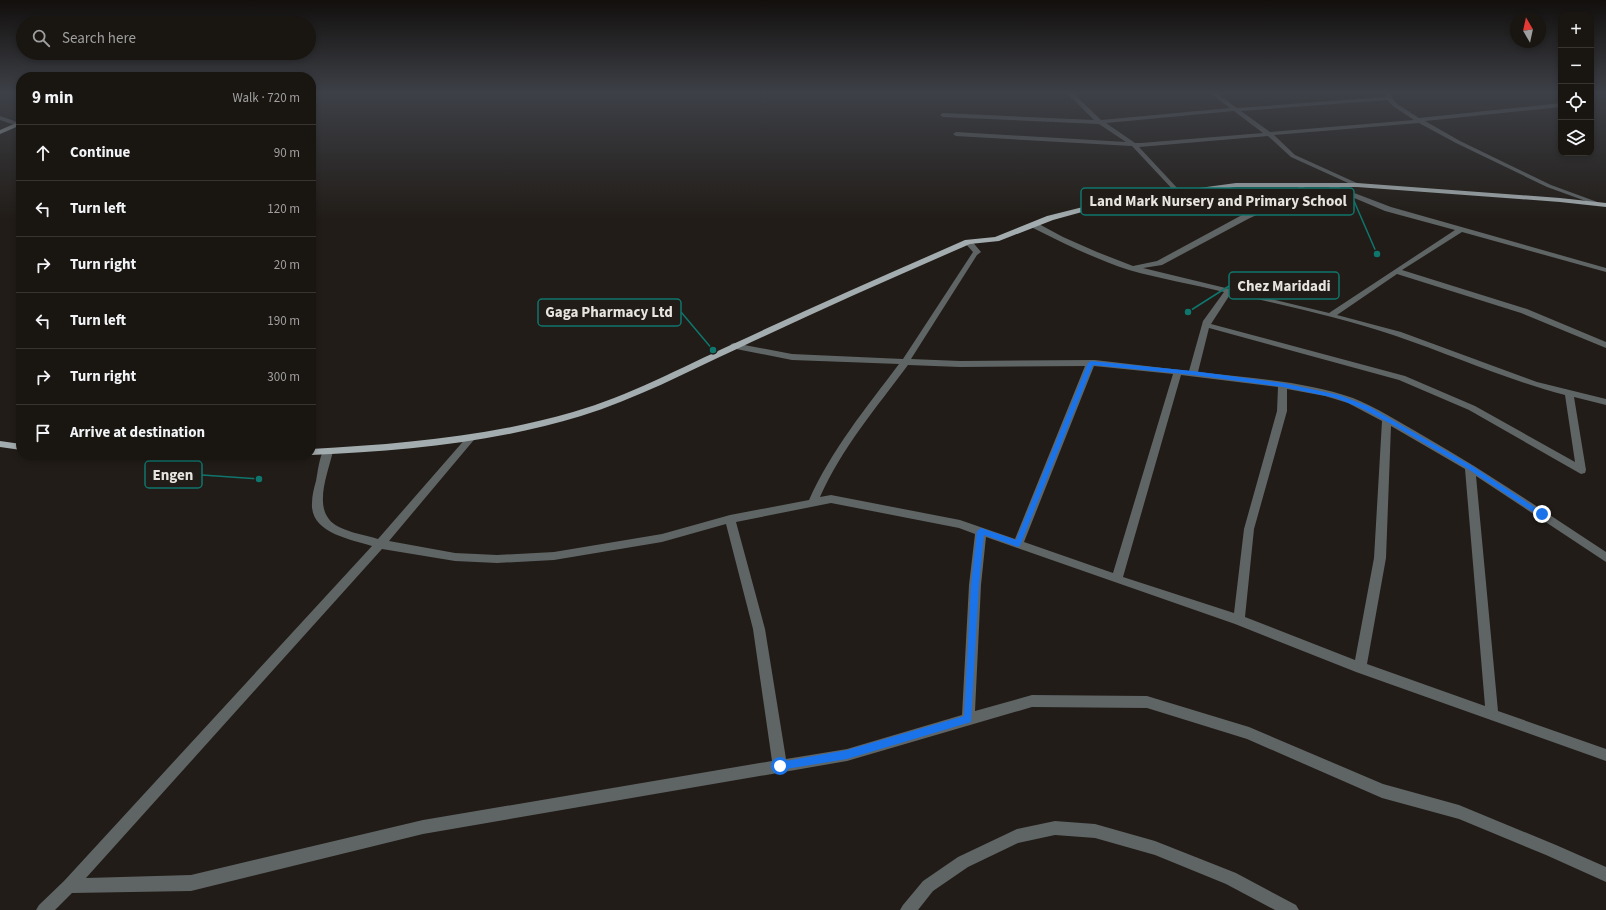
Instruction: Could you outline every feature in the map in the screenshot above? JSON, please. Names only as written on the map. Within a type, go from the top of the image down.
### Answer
[{"type":"main road","points":[[316,452],[470,439],[541,424],[608,404],[968,242],[996,239],[1050,218],[1111,202],[1236,185],[1357,184],[1606,205]]},
{"type":"main road","points":[[0,444],[16,446]]},
{"type":"street","points":[[985,135],[1133,144],[1249,135]]},
{"type":"street","points":[[1120,135],[1133,144],[1178,192]]},
{"type":"street","points":[[1271,135],[1293,156],[1357,184]]},
{"type":"street","points":[[1446,135],[1549,186],[1596,203]]},
{"type":"street","points":[[1132,268],[1159,263],[1245,217],[1292,196],[1304,185]]},
{"type":"street","points":[[1328,185],[1388,209],[1606,270]]},
{"type":"street","points":[[1034,225],[1087,251],[1132,268],[1292,305],[1398,334],[1512,377],[1606,402]]},
{"type":"street","points":[[1331,316],[1396,271],[1460,230]]},
{"type":"street","points":[[813,502],[822,478],[859,422],[905,362],[974,254],[977,252],[968,242]]},
{"type":"street","points":[[1396,271],[1524,311],[1606,345]]},
{"type":"street","points":[[1193,373],[1207,321],[1229,291]]},
{"type":"street","points":[[1206,326],[1402,378],[1472,408],[1581,470],[1569,393]]},
{"type":"street","points":[[734,346],[792,357],[960,364],[1091,363],[1178,371],[1283,385],[1337,396],[1366,407],[1470,467],[1606,558]]},
{"type":"street","points":[[1018,544],[1091,363]]},
{"type":"street","points":[[1117,579],[1178,371]]},
{"type":"street","points":[[1240,620],[1249,528],[1282,411],[1283,385]]},
{"type":"street","points":[[1360,668],[1380,558],[1387,419]]},
{"type":"street","points":[[44,910],[69,886],[380,544],[470,439]]},
{"type":"street","points":[[328,451],[317,504],[324,522],[335,530],[380,544],[455,557],[497,559],[554,556],[662,538],[730,519],[831,499],[955,523],[981,531],[1240,620],[1322,654],[1606,755]]},
{"type":"street","points":[[1470,467],[1492,715]]},
{"type":"street","points":[[730,519],[760,629],[780,766]]},
{"type":"street","points":[[968,719],[975,585],[981,531]]},
{"type":"street","points":[[69,886],[191,883],[423,827],[847,755],[1032,701],[1147,702],[1249,733],[1382,791],[1459,812],[1551,850],[1606,875]]},
{"type":"street","points":[[908,910],[928,886],[963,862],[1017,836],[1055,828],[1095,831],[1155,848],[1231,878],[1291,910]]},
{"type":"place","name":"Land Mark Nursery and Primary School","points":[[1377,254]]},
{"type":"place","name":"Chez Maridadi","points":[[1188,312]]},
{"type":"place","name":"Gaga Pharmacy Ltd","points":[[713,350]]},
{"type":"place","name":"Engen","points":[[259,479]]},
{"type":"route","points":[[780,766],[847,755],[968,719],[975,585],[981,531],[1018,544],[1091,363],[1193,373],[1283,385],[1337,396],[1366,407],[1470,467],[1542,514]]}]
